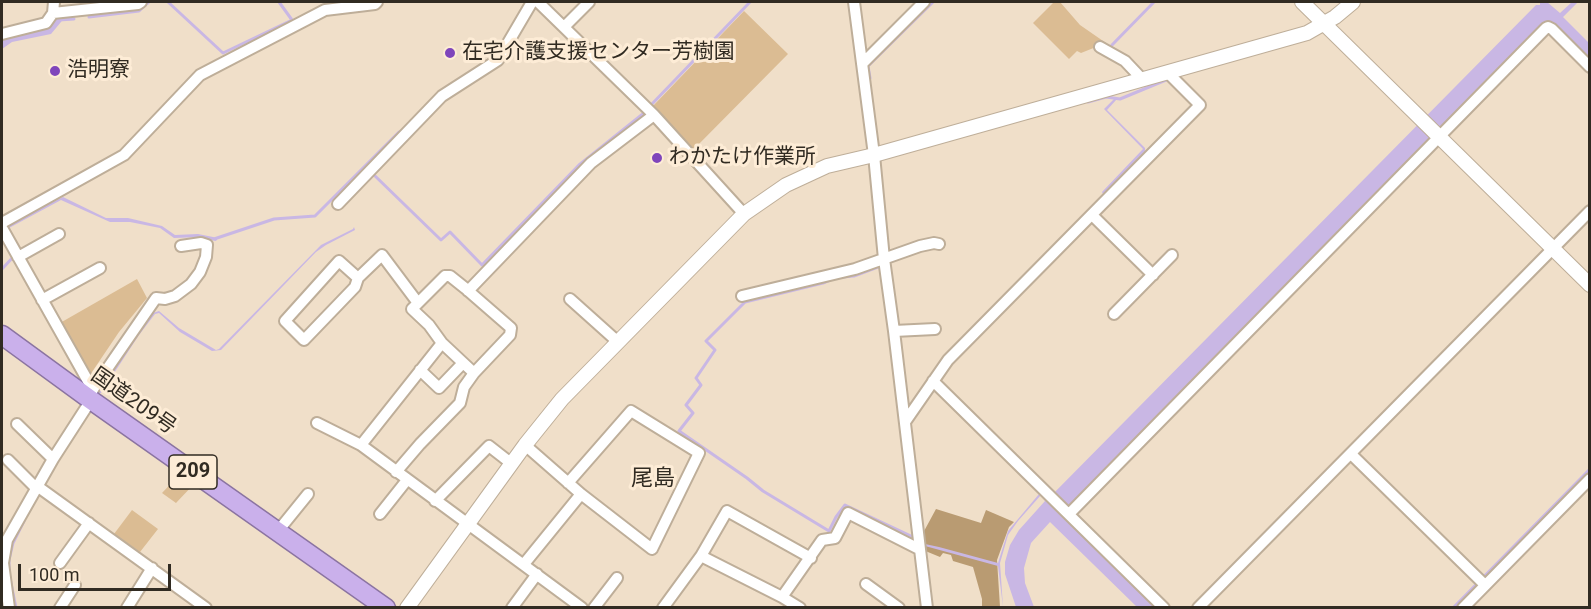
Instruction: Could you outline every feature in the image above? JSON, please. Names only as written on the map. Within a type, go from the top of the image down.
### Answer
[{"type":"highway","name":"国道209号","points":[[2,335],[386,608]]},
{"type":"street","points":[[2,34],[46,23],[53,7],[138,4],[141,2]]},
{"type":"street","points":[[2,223],[124,155],[200,75],[324,10],[377,2]]},
{"type":"street","points":[[338,204],[442,96],[498,60],[532,2]]},
{"type":"street","points":[[538,2],[654,115],[744,214]]},
{"type":"street","points":[[564,27],[589,2]]},
{"type":"street","points":[[854,2],[927,608]]},
{"type":"street","points":[[862,64],[924,2]]},
{"type":"street","points":[[1302,2],[1590,285]]},
{"type":"street","points":[[407,608],[525,445],[562,399],[744,214],[786,185],[827,166],[874,155],[1307,33],[1335,17],[1353,2]]},
{"type":"street","points":[[1069,514],[1437,135],[1546,28],[1552,29],[1590,67]]},
{"type":"street","points":[[1100,47],[1125,61],[1142,79]]},
{"type":"street","points":[[905,422],[948,360],[1200,105],[1167,72]]},
{"type":"street","points":[[468,291],[591,163],[654,115]]},
{"type":"street","points":[[1198,608],[1590,211]]},
{"type":"street","points":[[1092,215],[1153,275]]},
{"type":"street","points":[[2,228],[42,300],[90,396]]},
{"type":"street","points":[[18,257],[59,234]]},
{"type":"street","points":[[9,608],[3,563],[7,540],[90,396],[156,298],[165,299],[175,296],[200,272],[206,257],[207,245],[201,243],[181,246]]},
{"type":"street","points":[[742,296],[855,269],[920,246],[939,244]]},
{"type":"street","points":[[358,278],[339,261],[285,321],[304,340],[355,286],[358,278],[382,255],[418,303]]},
{"type":"street","points":[[1114,314],[1172,255]]},
{"type":"street","points":[[42,300],[100,268]]},
{"type":"street","points":[[396,472],[460,403],[464,387],[474,373],[510,335],[511,328],[450,276],[445,276],[412,309],[429,325],[442,343],[474,373]]},
{"type":"street","points":[[570,299],[618,342]]},
{"type":"street","points":[[894,331],[935,329]]},
{"type":"street","points":[[360,445],[442,343]]},
{"type":"street","points":[[420,370],[439,388],[463,363]]},
{"type":"street","points":[[933,381],[1164,608]]},
{"type":"street","points":[[525,445],[568,483],[581,494],[652,549],[699,453],[631,411],[568,483]]},
{"type":"street","points":[[317,423],[360,445],[581,607]]},
{"type":"street","points":[[17,424],[53,459]]},
{"type":"street","points":[[435,501],[489,446],[512,464]]},
{"type":"street","points":[[1351,454],[1485,585]]},
{"type":"street","points":[[8,460],[36,487],[206,608]]},
{"type":"street","points":[[1463,608],[1590,479]]},
{"type":"street","points":[[380,514],[407,480]]},
{"type":"street","points":[[278,531],[308,494]]},
{"type":"street","points":[[524,564],[581,494]]},
{"type":"street","points":[[663,608],[701,556],[727,511],[811,558]]},
{"type":"street","points":[[782,597],[822,540],[835,537],[848,513],[919,549]]},
{"type":"street","points":[[60,562],[89,523]]},
{"type":"street","points":[[701,556],[800,608]]},
{"type":"street","points":[[127,608],[152,568]]},
{"type":"street","points":[[512,608],[537,574]]},
{"type":"street","points":[[594,608],[617,578]]},
{"type":"street","points":[[866,584],[885,604],[899,608]]},
{"type":"street","points":[[60,608],[75,585]]},
{"type":"shaded area","points":[[1054,2],[1060,2],[1080,25],[1106,43],[1081,53],[1077,51],[1069,59],[1033,23]]},
{"type":"shaded area","points":[[1540,2],[1547,2],[1560,13],[1572,2],[1578,2],[1563,17],[1589,43],[1589,60],[1552,22],[1544,23],[1060,514],[1154,607],[1137,607],[1050,522],[1031,543],[1024,568],[1025,583],[1034,607],[1016,607],[1005,574],[1005,562],[1010,545],[1019,530],[1045,501],[1041,495],[1008,535],[1000,563],[1003,607],[998,566],[925,546],[925,544],[939,547],[998,563],[1008,531],[1039,494],[934,390],[936,387],[1047,500],[1536,5],[1540,5]]},
{"type":"shaded area","points":[[744,11],[788,54],[693,150],[653,106]]},
{"type":"shaded area","points":[[55,19],[63,19],[51,34],[12,42],[2,49],[2,40],[48,28]]},
{"type":"shaded area","points":[[1115,98],[1117,99],[1107,110],[1145,148],[1145,151],[1103,194],[1102,192],[1143,149],[1104,109]]},
{"type":"shaded area","points":[[63,197],[106,218],[128,218],[162,226],[175,235],[198,234],[218,238],[216,241],[200,237],[174,238],[160,228],[130,222],[110,222],[61,200],[9,228],[4,224],[2,213],[9,224]]},
{"type":"shaded area","points":[[354,227],[355,230],[316,252],[221,350],[212,351],[180,332],[159,313],[155,314],[101,393],[98,393],[153,313],[159,311],[179,328],[216,350],[219,349],[321,245]]},
{"type":"shaded area","points":[[137,279],[147,298],[119,332],[90,375],[60,323]]},
{"type":"shaded area","points":[[181,473],[194,484],[176,503],[162,493]]},
{"type":"shaded area","points":[[936,509],[981,523],[986,510],[1014,522],[1009,527],[997,560],[1000,607],[982,607],[973,567],[953,561],[951,555],[943,553],[940,557],[923,550],[923,533]]},
{"type":"shaded area","points":[[132,510],[158,529],[140,552],[114,534]]},
{"type":"waterway","points":[[89,17],[139,11],[149,2]]},
{"type":"waterway","points":[[168,2],[223,53],[292,20],[279,2]]},
{"type":"waterway","points":[[327,2],[339,2]]},
{"type":"waterway","points":[[651,105],[750,2]]},
{"type":"waterway","points":[[870,78],[868,66],[933,2]]},
{"type":"waterway","points":[[1112,45],[1154,2]]},
{"type":"waterway","points":[[59,20],[74,19]]},
{"type":"waterway","points":[[1088,102],[1106,97],[1120,99],[1166,80]]},
{"type":"waterway","points":[[373,174],[441,240],[450,232],[482,265],[579,165],[644,113]]},
{"type":"waterway","points":[[214,239],[274,219],[315,216],[399,132]]},
{"type":"waterway","points":[[2,269],[15,255]]},
{"type":"waterway","points":[[842,277],[854,276],[878,267]]},
{"type":"waterway","points":[[830,280],[745,302],[706,341],[715,350],[696,378],[701,385],[686,405],[693,413],[679,431],[763,491],[829,531],[845,505],[911,536]]},
{"type":"waterway","points":[[1453,608],[1590,469]]},
{"type":"waterway","points":[[16,608],[9,573],[9,560],[13,543],[24,521]]},
{"type":"place","name":"在宅介護支援センター芳樹園","points":[[450,53]]},
{"type":"place","name":"浩明寮","points":[[55,71]]},
{"type":"place","name":"わかたけ作業所","points":[[657,158]]},
{"type":"district","name":"尾島","points":[[653,479]]}]
